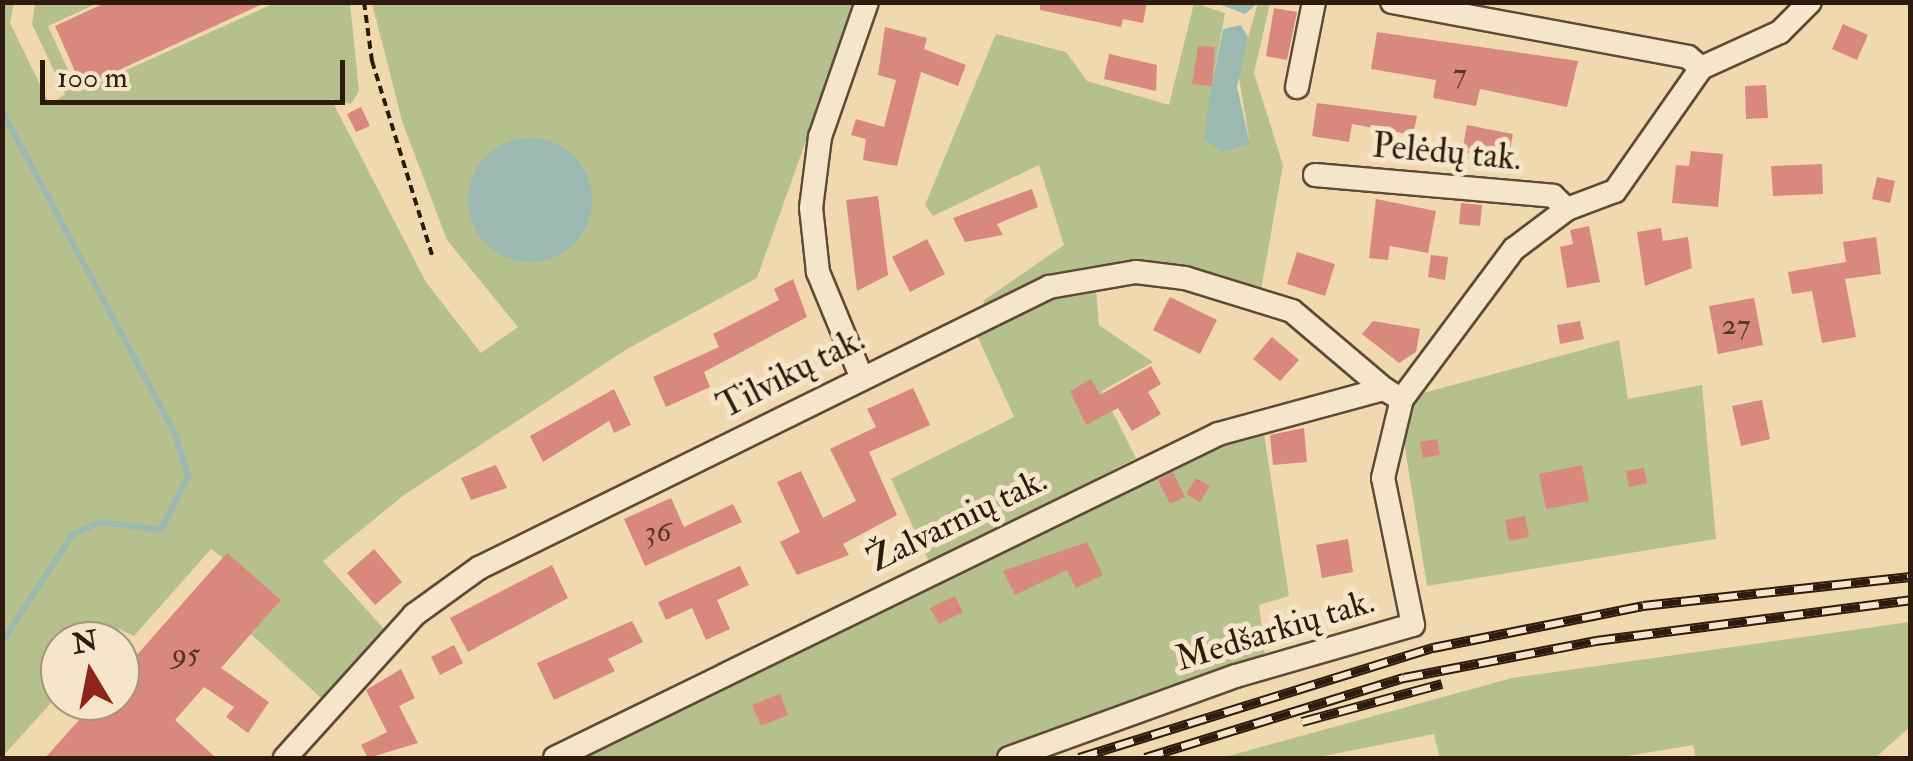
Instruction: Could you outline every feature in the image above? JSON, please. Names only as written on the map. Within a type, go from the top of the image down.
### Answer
[{"type":"street","points":[[861,376],[818,272],[811,208],[820,137],[867,2]]},
{"type":"street","points":[[1297,87],[1314,2]]},
{"type":"street","points":[[1392,2],[1688,58],[1701,68],[1780,32],[1810,2]]},
{"type":"street","name":"Medšarkių tak.","points":[[1009,758],[1236,676],[1413,625],[1383,478],[1393,394],[1503,262],[1567,209],[1615,191],[1701,68]]},
{"type":"street","name":"Pelėdų tak.","points":[[1316,175],[1553,196],[1567,209]]},
{"type":"street","name":"Tilvikų tak.","points":[[288,757],[414,616],[479,568],[861,376],[1049,287],[1136,272],[1292,310],[1393,394]]},
{"type":"street","name":"Žalvarnių tak.","points":[[555,758],[1156,460],[1218,434],[1393,394]]},
{"type":"path","points":[[364,2],[372,62],[434,258]]},
{"type":"green space","points":[[3,3],[14,3],[10,23],[50,105],[65,94],[32,24],[35,3],[98,3],[48,26],[78,92],[275,3],[350,3],[359,91],[351,104],[331,99],[426,282],[481,353],[518,327],[447,240],[402,121],[372,3],[855,3],[757,278],[627,349],[404,495],[323,561],[393,639],[331,707],[251,634],[281,600],[211,549],[140,629],[140,621],[40,621],[40,715],[3,756]]},
{"type":"green space","points":[[1194,3],[1225,13],[1211,90],[1224,152],[1250,144],[1238,72],[1258,3],[1270,3],[1254,73],[1283,165],[1259,301],[1207,286],[1095,276],[1099,325],[1153,362],[1102,391],[1136,458],[930,564],[891,479],[1014,417],[971,322],[988,313],[983,301],[1064,245],[1039,165],[933,216],[925,205],[996,34],[1066,52],[1087,81],[1169,105]]},
{"type":"green space","points":[[1619,340],[1628,399],[1702,385],[1716,539],[1427,586],[1404,442],[1412,396]]},
{"type":"green space","points":[[1263,427],[1289,596],[1259,605],[1265,656],[989,758],[579,758],[1156,460]]},
{"type":"green space","points":[[1910,622],[1910,727],[1875,758],[1696,758],[1693,745],[1615,758],[1440,758],[1434,734],[1314,758],[1221,758],[1512,678]]},
{"type":"water","points":[[1216,3],[1258,3],[1245,14]]},
{"type":"water","points":[[1241,25],[1248,37],[1237,87],[1250,144],[1224,152],[1204,140],[1223,29]]},
{"type":"water","points":[[530,138],[554,143],[574,156],[587,176],[592,200],[587,224],[574,244],[554,257],[530,262],[506,257],[486,244],[473,224],[468,200],[473,176],[486,156],[506,143]]},
{"type":"building","points":[[107,2],[267,2],[82,87],[55,26]]},
{"type":"building","points":[[1040,2],[1147,2],[1143,23],[1123,19],[1121,27],[1040,10]]},
{"type":"building","points":[[1274,8],[1297,12],[1287,60],[1266,56]]},
{"type":"building","points":[[1843,24],[1868,35],[1857,60],[1832,49]]},
{"type":"building","points":[[885,27],[927,38],[924,49],[966,65],[958,86],[921,72],[897,166],[863,160],[866,139],[851,135],[856,119],[884,127],[896,80],[878,75]]},
{"type":"building","points":[[1377,32],[1578,61],[1567,107],[1480,89],[1476,106],[1433,98],[1436,80],[1371,69]]},
{"type":"building","points":[[1198,46],[1215,47],[1212,86],[1192,84]]},
{"type":"building","points":[[1109,54],[1157,65],[1156,91],[1104,79]]},
{"type":"building","points":[[1766,85],[1768,118],[1746,119],[1745,86]]},
{"type":"building","points":[[1317,103],[1417,116],[1413,135],[1352,124],[1349,142],[1312,136]]},
{"type":"building","points":[[361,107],[370,126],[356,132],[347,114]]},
{"type":"building","points":[[1467,125],[1513,134],[1508,161],[1462,152]]},
{"type":"building","points":[[1691,151],[1723,154],[1718,207],[1672,203],[1676,165],[1689,166]]},
{"type":"building","points":[[1822,164],[1823,194],[1773,196],[1771,166]]},
{"type":"building","points":[[1877,177],[1895,181],[1890,203],[1872,199]]},
{"type":"building","points":[[1032,189],[1038,207],[997,224],[1003,235],[965,242],[953,218]]},
{"type":"building","points":[[878,196],[888,275],[857,291],[846,200]]},
{"type":"building","points":[[1376,199],[1436,211],[1428,253],[1390,246],[1388,260],[1369,258]]},
{"type":"building","points":[[1461,203],[1482,205],[1480,226],[1459,224]]},
{"type":"building","points":[[1589,226],[1600,282],[1567,288],[1560,247],[1573,244],[1570,230]]},
{"type":"building","points":[[1661,228],[1663,241],[1688,237],[1692,268],[1645,286],[1637,232]]},
{"type":"building","points":[[1876,237],[1881,274],[1845,279],[1856,337],[1822,343],[1812,291],[1792,294],[1788,272],[1846,262],[1843,242]]},
{"type":"building","points":[[927,239],[945,274],[910,292],[892,257]]},
{"type":"building","points":[[1297,252],[1335,264],[1325,296],[1287,284]]},
{"type":"building","points":[[1431,255],[1448,257],[1445,280],[1428,277]]},
{"type":"building","points":[[793,279],[807,317],[704,372],[710,387],[666,407],[653,377],[719,347],[713,334],[779,300],[774,289]]},
{"type":"building","points":[[1170,297],[1217,320],[1200,354],[1153,330]]},
{"type":"building","points":[[1754,298],[1763,345],[1718,354],[1709,306]]},
{"type":"building","points":[[1373,321],[1420,329],[1416,352],[1399,363],[1362,334]]},
{"type":"building","points":[[1580,321],[1584,339],[1560,344],[1557,325]]},
{"type":"building","points":[[1272,337],[1299,360],[1280,381],[1253,359]]},
{"type":"building","points":[[1151,366],[1161,384],[1148,392],[1161,414],[1132,431],[1118,408],[1086,425],[1070,391],[1091,379],[1100,395]]},
{"type":"building","points":[[913,388],[930,425],[869,452],[897,515],[843,544],[849,555],[797,575],[780,542],[800,532],[777,482],[801,471],[823,518],[856,501],[830,449],[876,427],[867,409]]},
{"type":"building","points":[[614,389],[631,425],[614,433],[609,421],[543,462],[530,436]]},
{"type":"building","points":[[1762,400],[1770,439],[1741,446],[1732,406]]},
{"type":"building","points":[[1304,428],[1307,462],[1273,465],[1270,435]]},
{"type":"building","points":[[1437,439],[1440,455],[1423,458],[1420,442]]},
{"type":"building","points":[[496,465],[507,488],[471,500],[461,478]]},
{"type":"building","points":[[1582,465],[1589,501],[1546,509],[1539,474]]},
{"type":"building","points":[[1644,468],[1647,483],[1629,487],[1626,471]]},
{"type":"building","points":[[1173,472],[1185,497],[1170,504],[1158,480]]},
{"type":"building","points":[[1196,478],[1210,486],[1200,502],[1186,494]]},
{"type":"building","points":[[671,498],[684,527],[733,504],[742,522],[645,566],[624,519]]},
{"type":"building","points":[[1525,516],[1529,537],[1509,541],[1505,520]]},
{"type":"building","points":[[1348,539],[1353,572],[1322,578],[1316,545]]},
{"type":"building","points":[[1087,542],[1103,575],[1076,588],[1067,570],[1015,595],[1003,571]]},
{"type":"building","points":[[374,549],[402,582],[375,605],[347,573]]},
{"type":"building","points":[[227,553],[281,600],[221,668],[269,702],[248,733],[226,717],[234,707],[204,687],[175,720],[216,758],[45,758],[78,721],[140,721],[140,651]]},
{"type":"building","points":[[552,565],[568,598],[468,652],[450,618]]},
{"type":"building","points":[[740,566],[749,585],[717,600],[730,629],[706,640],[692,608],[666,620],[658,602]]},
{"type":"building","points":[[955,596],[963,612],[939,624],[930,608]]},
{"type":"building","points":[[632,621],[643,642],[608,659],[615,671],[554,700],[537,663]]},
{"type":"building","points":[[454,645],[463,663],[440,675],[431,657]]},
{"type":"building","points":[[401,669],[415,698],[399,706],[418,743],[368,758],[361,745],[387,732],[366,690]]},
{"type":"building","points":[[780,694],[788,715],[761,726],[752,705]]},
{"type":"waterway","points":[[2,111],[176,436],[188,476],[161,530],[101,522],[73,534],[2,642]]},
{"type":"railway","points":[[1079,758],[1433,648],[1643,606],[1910,577]]},
{"type":"railway","points":[[1145,758],[1404,678],[1596,641],[1910,600]]},
{"type":"railway","points":[[1302,722],[1442,684]]}]
